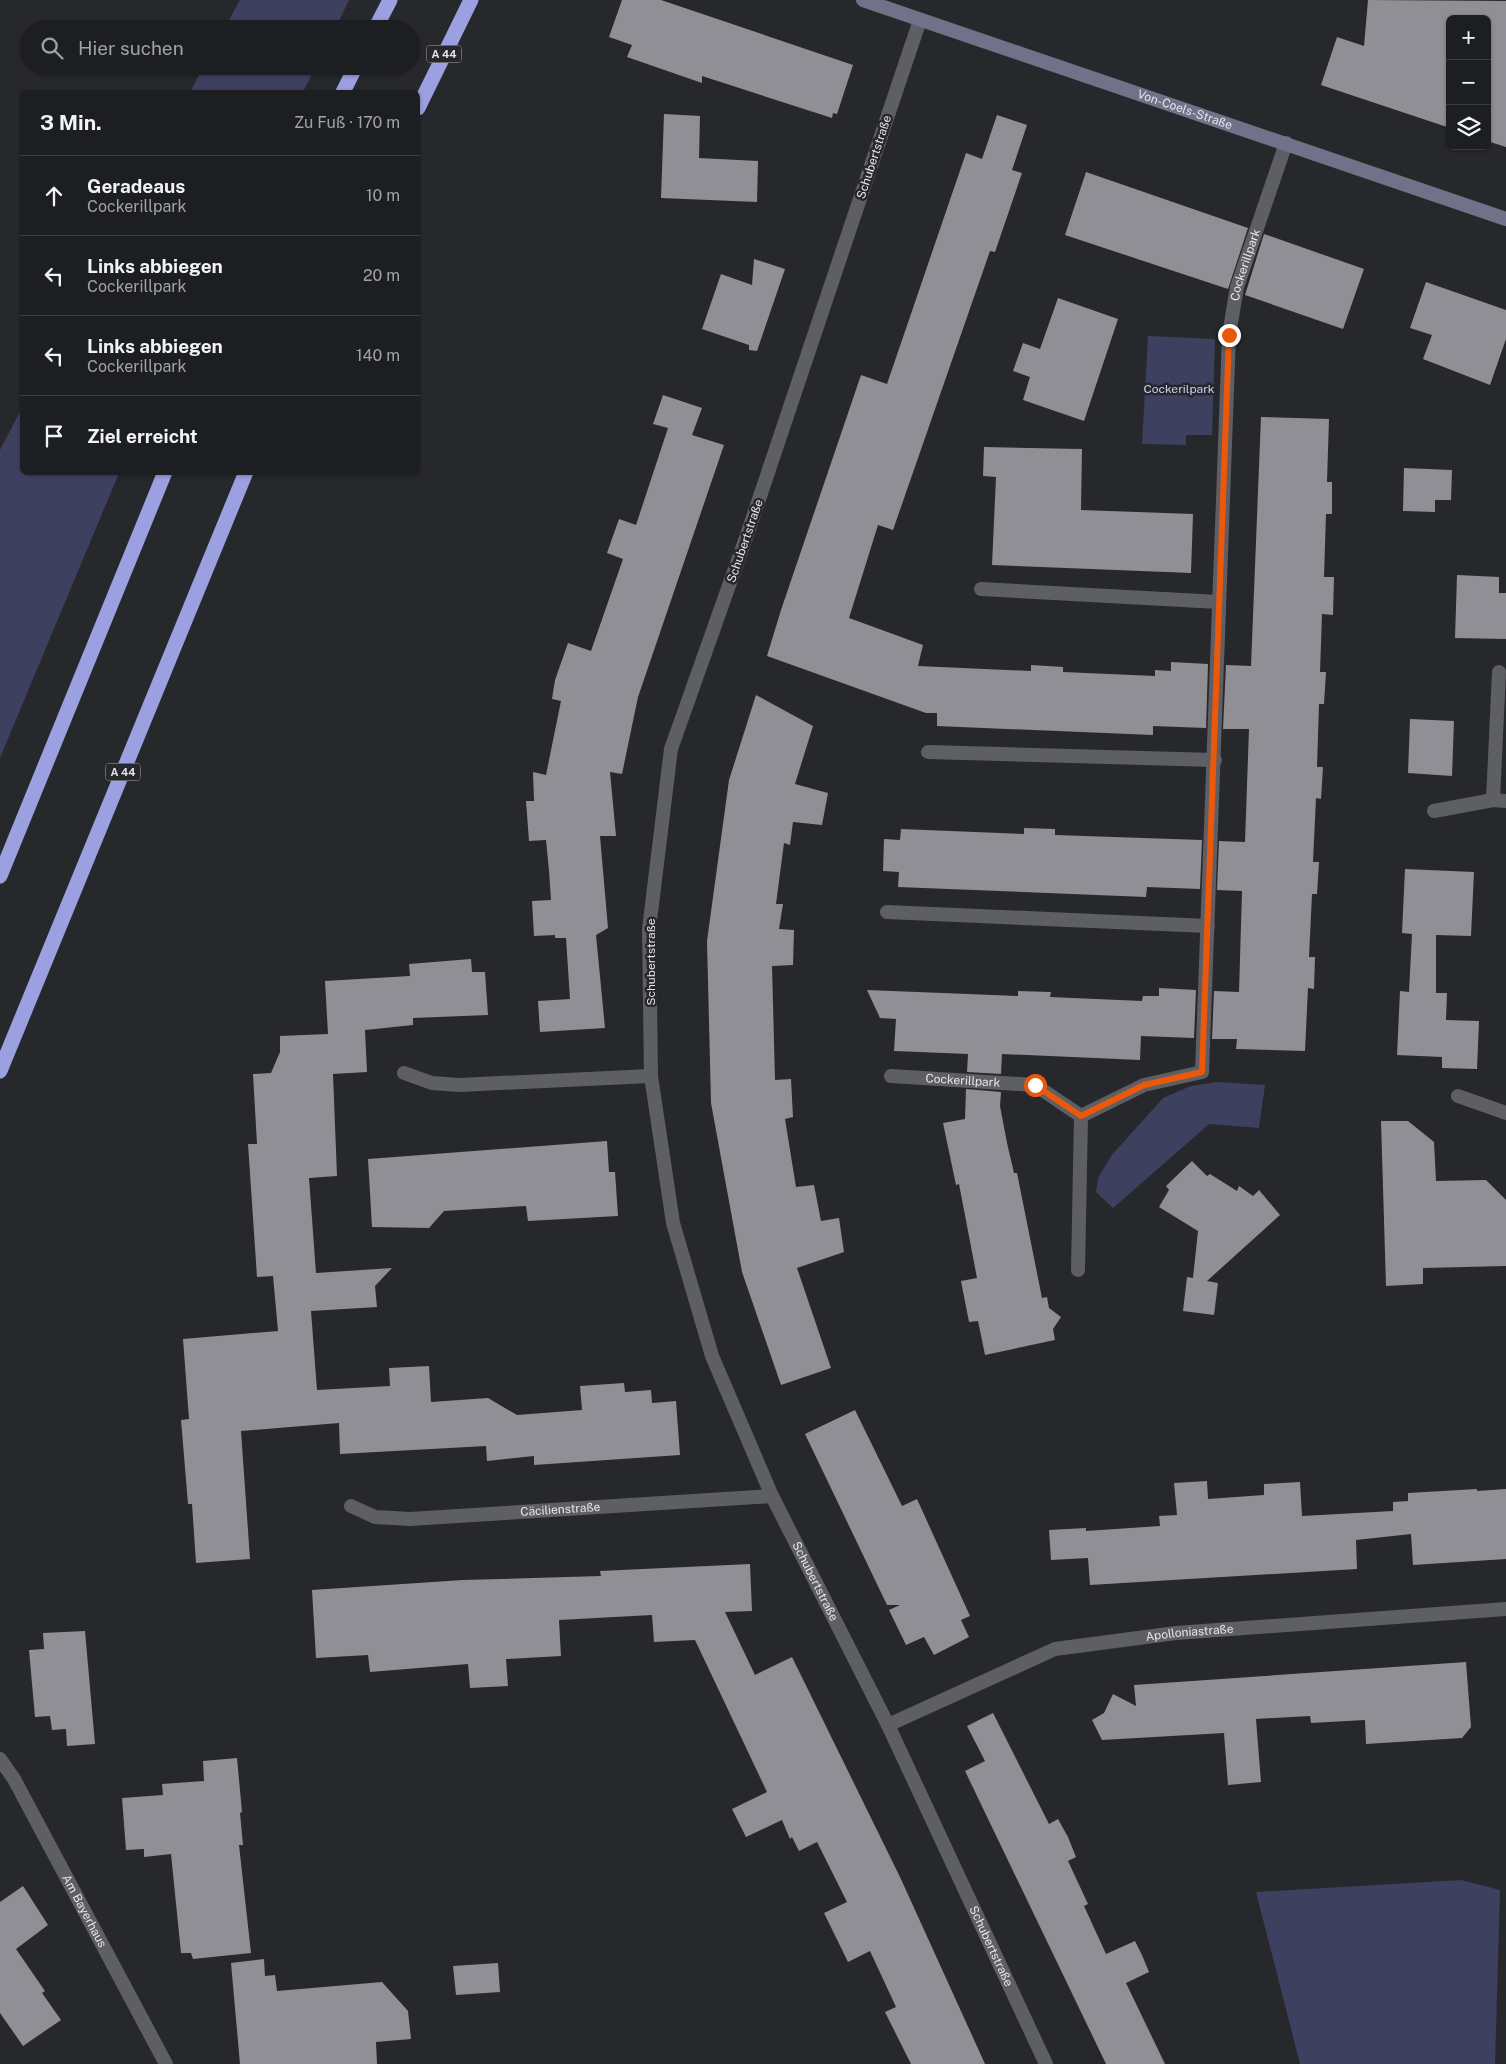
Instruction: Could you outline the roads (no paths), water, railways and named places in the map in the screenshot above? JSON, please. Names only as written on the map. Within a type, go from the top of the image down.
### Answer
[{"type":"highway","points":[[380,20],[390,0]]},
{"type":"highway","name":"A 44","points":[[420,104],[471,0]]},
{"type":"highway","points":[[344,90],[352,75]]},
{"type":"highway","points":[[0,876],[164,475]]},
{"type":"highway","name":"A 44","points":[[0,1071],[245,475]]},
{"type":"main road","name":"Von-Coels-Straße","points":[[863,0],[1506,219]]},
{"type":"street","name":"Schubertstraße","points":[[920,20],[752,523],[672,749],[649,929],[651,1076],[673,1223],[712,1356],[772,1496],[888,1725],[1046,2064]]},
{"type":"street","name":"Cockerillpark","points":[[891,1076],[1035,1085],[1081,1116],[1144,1085],[1202,1072],[1215,760],[1229,335],[1237,287],[1286,143]]},
{"type":"street","points":[[981,589],[1219,602]]},
{"type":"street","points":[[1434,811],[1499,800],[1500,672]]},
{"type":"street","points":[[928,752],[1215,760]]},
{"type":"street","points":[[887,912],[1208,926]]},
{"type":"street","points":[[404,1074],[432,1084],[459,1085],[651,1076]]},
{"type":"street","points":[[1458,1096],[1506,1113]]},
{"type":"street","points":[[1078,1270],[1081,1116]]},
{"type":"street","name":"Cäcilienstraße","points":[[351,1506],[375,1517],[410,1519],[772,1496]]},
{"type":"street","name":"Apolloniastraße","points":[[888,1725],[1055,1649],[1176,1633],[1506,1609]]},
{"type":"street","name":"Am Bayerhaus","points":[[0,1759],[14,1780],[166,2064]]},
{"type":"park label","name":"Cockerilpark","points":[[1179,389]]}]
